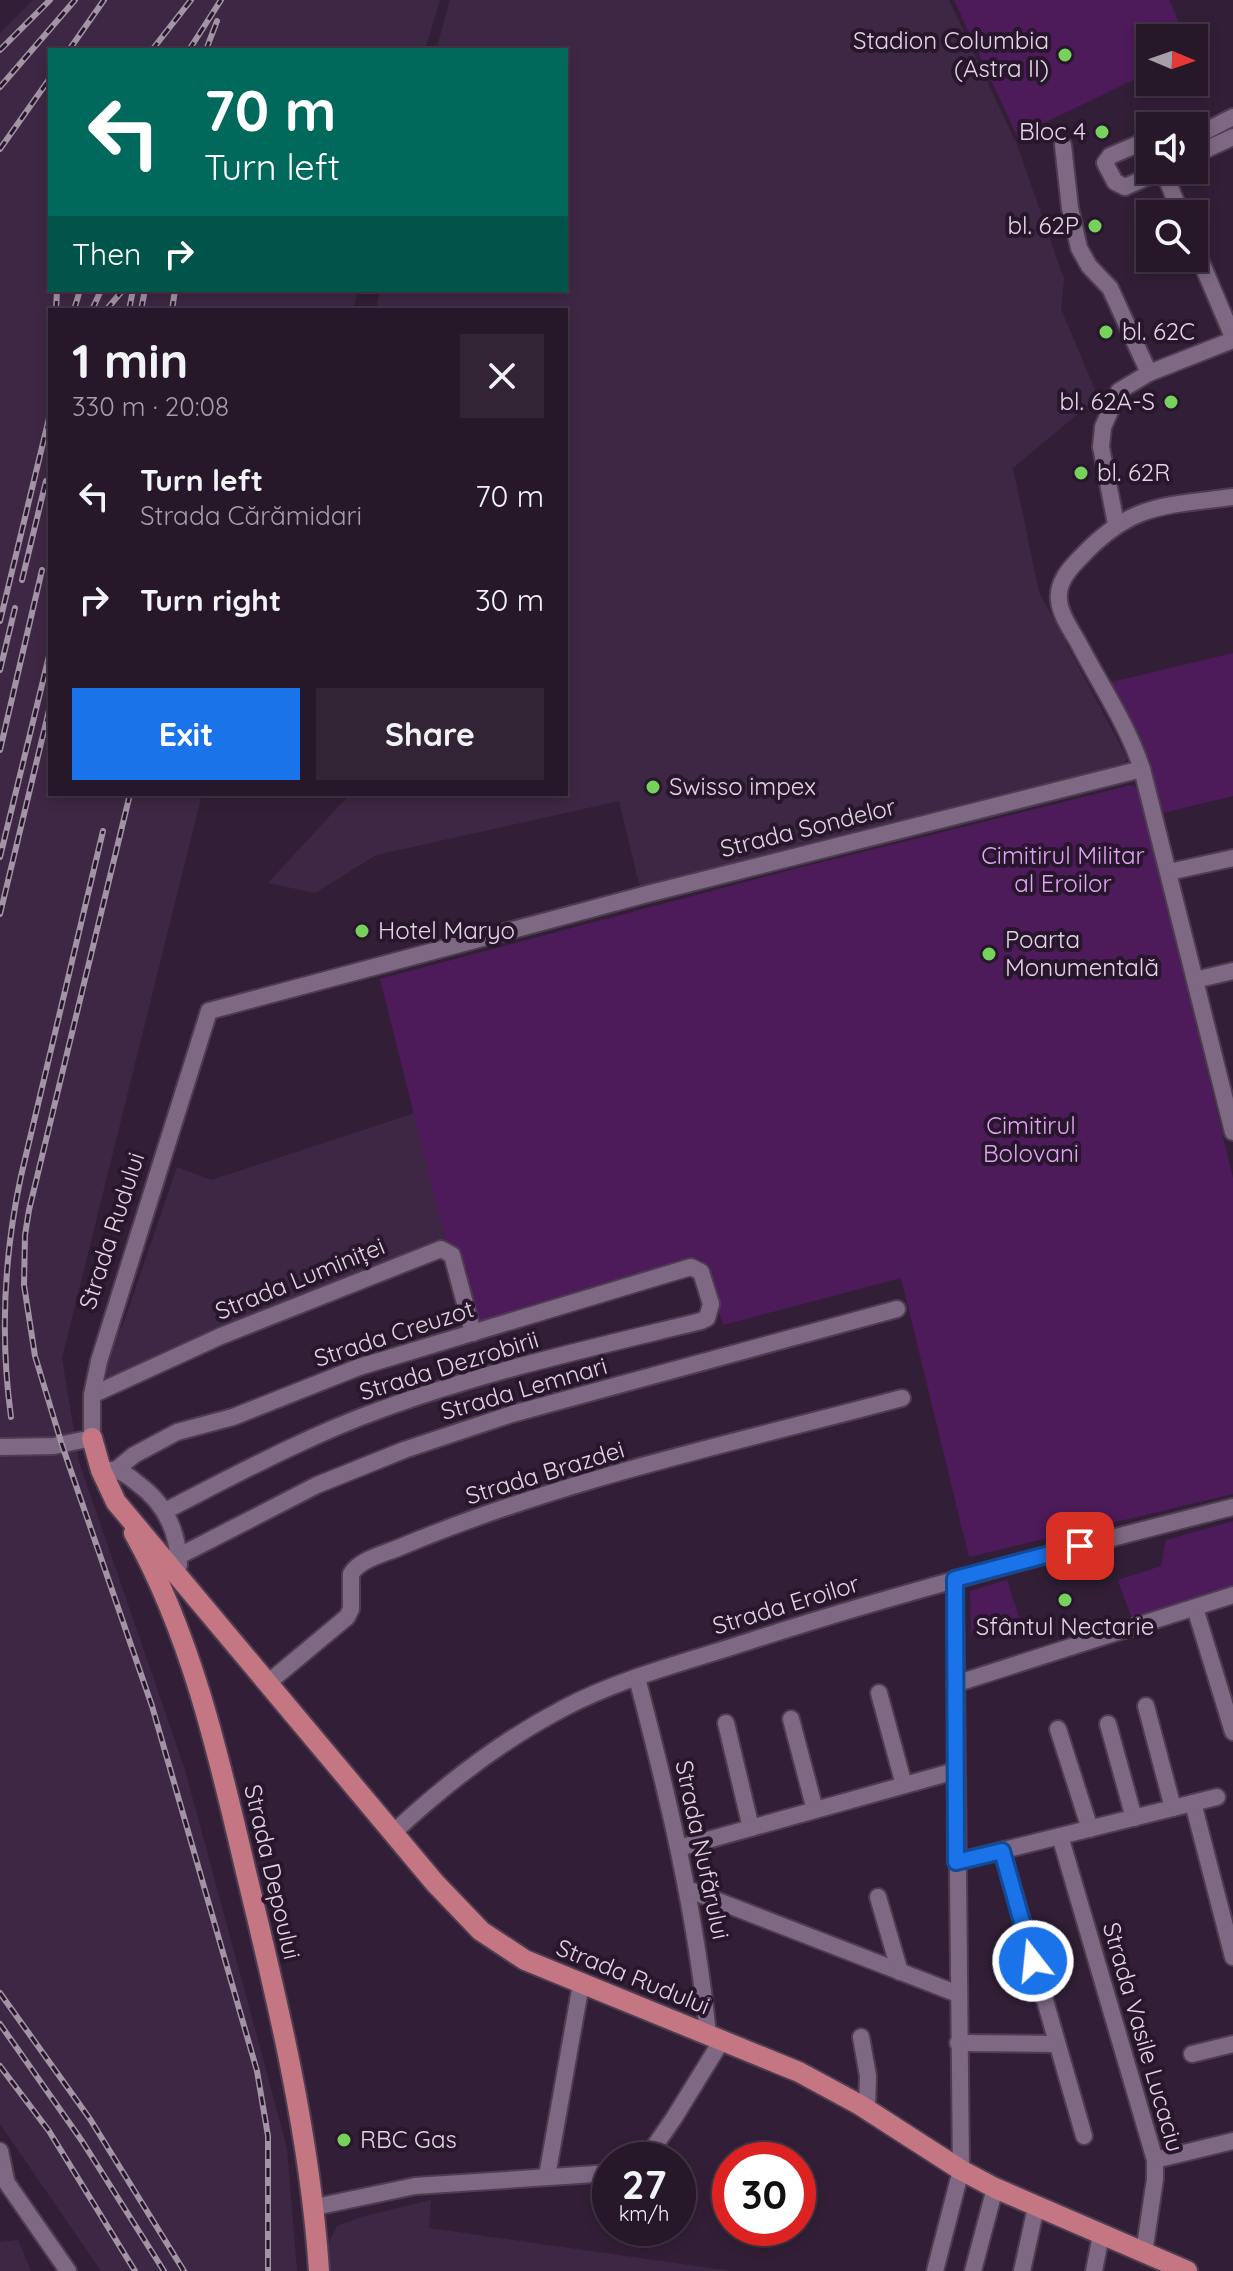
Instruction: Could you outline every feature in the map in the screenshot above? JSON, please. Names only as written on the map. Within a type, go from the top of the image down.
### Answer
[{"type":"main road","name":"Strada Rudului","points":[[92,1438],[109,1470],[116,1502],[179,1566],[212,1615],[393,1833],[457,1907],[492,1940],[525,1960],[799,2072],[867,2109],[961,2170],[995,2188],[1181,2270]]},
{"type":"main road","name":"Strada Depoului","points":[[116,1502],[155,1575],[177,1628],[218,1757],[294,2085],[315,2207],[319,2271]]},
{"type":"main road","points":[[177,1628],[212,1615]]},
{"type":"street","points":[[1208,130],[1233,117]]},
{"type":"street","points":[[1208,149],[1233,137]]},
{"type":"street","points":[[1063,145],[1070,208],[1079,248],[1089,266],[1110,288],[1149,373]]},
{"type":"street","points":[[1136,145],[1110,156],[1105,163],[1115,182],[1125,187],[1136,182]]},
{"type":"street","points":[[1116,524],[1101,447],[1103,427],[1119,391],[1149,373],[1233,339],[1205,272]]},
{"type":"street","points":[[1233,497],[1141,511],[1116,524],[1065,575],[1059,601],[1091,667],[1124,723],[1142,769],[1233,1132]]},
{"type":"street","name":"Strada Sondelor","points":[[209,1011],[651,893],[1142,769]]},
{"type":"street","points":[[1169,872],[1233,858]]},
{"type":"street","points":[[1195,980],[1233,971]]},
{"type":"street","name":"Strada Rudului","points":[[92,1438],[92,1395],[103,1346],[209,1011]]},
{"type":"street","name":"Strada Luminiței","points":[[92,1395],[221,1336],[441,1249],[452,1255],[473,1333]]},
{"type":"street","name":"Strada Creuzot","points":[[109,1470],[188,1427],[233,1417],[359,1367],[696,1268]]},
{"type":"street","name":"Strada Dezrobirii","points":[[165,1511],[254,1465],[383,1408],[507,1371],[701,1321],[707,1318],[711,1304],[701,1272],[696,1268]]},
{"type":"street","name":"Strada Lemnari","points":[[179,1566],[317,1485],[404,1450],[512,1414],[897,1309]]},
{"type":"street","name":"Strada Brazdei","points":[[269,1682],[347,1617],[351,1609],[351,1574],[361,1564],[547,1494],[902,1398]]},
{"type":"street","points":[[0,1447],[54,1446],[92,1438]]},
{"type":"street","name":"Strada Rudului","points":[[109,1470],[145,1489],[165,1511],[171,1524],[179,1566]]},
{"type":"street","name":"Strada Eroilor","points":[[393,1833],[430,1798],[523,1731],[567,1706],[637,1678],[955,1579],[1233,1507]]},
{"type":"street","points":[[935,2271],[961,2170],[955,1579]]},
{"type":"street","points":[[955,1684],[1233,1595]]},
{"type":"street","points":[[1195,1608],[1233,1732]]},
{"type":"street","name":"Strada Nufărului","points":[[637,1678],[679,1848],[715,2037]]},
{"type":"street","points":[[879,1693],[904,1785]]},
{"type":"street","points":[[1146,1706],[1173,1808]]},
{"type":"street","points":[[791,1719],[815,1810]]},
{"type":"street","points":[[726,1723],[751,1828]]},
{"type":"street","points":[[1108,1724],[1134,1818]]},
{"type":"street","points":[[1058,1729],[1090,1829]]},
{"type":"street","points":[[679,1848],[955,1771]]},
{"type":"street","points":[[956,1862],[1217,1797]]},
{"type":"street","points":[[1193,1803],[1233,1957]]},
{"type":"street","name":"Strada Vasile Lucaciu","points":[[1060,1836],[1155,2160],[1144,2253]]},
{"type":"street","points":[[1002,1851],[1084,2136]]},
{"type":"street","points":[[687,1889],[958,1994]]},
{"type":"street","points":[[878,1897],[900,1972]]},
{"type":"street","points":[[547,2176],[581,1984]]},
{"type":"street","points":[[657,2142],[674,2118],[715,2037]]},
{"type":"street","points":[[861,2037],[868,2076],[867,2109]]},
{"type":"street","points":[[958,2043],[1056,2044]]},
{"type":"street","points":[[1192,2054],[1233,2044]]},
{"type":"street","points":[[1155,2160],[1233,2141]]},
{"type":"street","points":[[0,2151],[3,2176],[68,2271]]},
{"type":"street","points":[[315,2207],[415,2186],[592,2174]]},
{"type":"street","points":[[973,2271],[995,2188]]},
{"type":"street","points":[[1022,2271],[1036,2207]]},
{"type":"street","points":[[1094,2271],[1101,2235]]},
{"type":"shaded area","points":[[33,0],[440,0],[426,48],[48,48],[48,292],[358,292],[354,308],[48,308],[48,796],[202,796],[62,1358],[79,1462],[185,1770],[287,2148],[297,2271],[101,2271],[0,2124],[0,33]]},
{"type":"shaded area","points":[[450,0],[949,0],[1017,145],[1064,279],[1061,309],[1098,397],[1013,468],[1039,592],[1127,758],[1121,770],[640,888],[619,801],[376,855],[315,893],[268,883],[348,796],[568,796],[568,308],[376,308],[380,292],[568,292],[568,48],[437,48]]},
{"type":"shaded area","points":[[415,1113],[445,1239],[107,1381],[112,1341],[123,1325],[177,1167],[211,1180]]},
{"type":"shaded area","points":[[431,2200],[429,2228],[731,2271],[328,2271],[327,2246],[337,2226]]},
{"type":"shaded area","points":[[18,2240],[31,2271],[0,2271],[0,2242]]},
{"type":"green space","name":"Stadion Columbia (Astra II)","points":[[954,0],[1169,0],[1180,24],[1136,24],[1136,79],[1017,136]]},
{"type":"green space","points":[[1233,653],[1233,796],[1159,814],[1149,759],[1142,741],[1107,683]]},
{"type":"green space","name":"Cimitirul Bolovani","points":[[1132,785],[1139,789],[1233,1178],[1233,1494],[969,1557],[901,1278],[723,1325],[701,1259],[476,1328],[445,1239],[380,979],[798,868]]},
{"type":"green space","points":[[1233,1521],[1233,1588],[1133,1622],[1118,1580],[1161,1566],[1166,1540]]},
{"type":"green space","points":[[1007,1580],[1020,1620],[971,1634],[970,1591]]},
{"type":"railway","points":[[0,50],[50,0]]},
{"type":"railway","points":[[0,87],[75,0]]},
{"type":"railway","points":[[70,48],[104,0]]},
{"type":"railway","points":[[154,48],[191,0]]},
{"type":"railway","points":[[190,48],[221,0]]},
{"type":"railway","points":[[207,48],[217,21]]},
{"type":"railway","points":[[0,149],[48,81]]},
{"type":"railway","points":[[56,308],[57,292]]},
{"type":"railway","points":[[75,308],[79,292]]},
{"type":"railway","points":[[93,308],[100,292]]},
{"type":"railway","points":[[108,308],[121,292]]},
{"type":"railway","points":[[129,308],[133,292]]},
{"type":"railway","points":[[141,308],[145,292]]},
{"type":"railway","points":[[172,308],[175,292]]},
{"type":"railway","points":[[0,621],[48,422]]},
{"type":"railway","points":[[22,580],[46,481]]},
{"type":"railway","points":[[0,750],[42,570]]},
{"type":"railway","points":[[0,670],[15,608]]},
{"type":"railway","points":[[0,857],[48,660]]},
{"type":"railway","points":[[0,914],[48,714]]},
{"type":"railway","points":[[130,796],[29,1210],[24,1285],[35,1356],[62,1445],[152,1706],[257,2071],[268,2136],[268,2271]]},
{"type":"railway","points":[[11,1417],[5,1326],[7,1266],[15,1206],[103,831]]},
{"type":"railway","points":[[0,1993],[90,2119],[184,2271]]},
{"type":"railway","points":[[0,2024],[82,2141],[164,2271]]},
{"type":"railway","points":[[0,2066],[49,2131],[135,2271]]},
{"type":"place","name":"Stadion Columbia (Astra II)","points":[[1065,55]]},
{"type":"place","name":"Bloc 4","points":[[1102,132]]},
{"type":"place","name":"bl. 62P","points":[[1095,226]]},
{"type":"place","name":"bl. 62C","points":[[1106,332]]},
{"type":"place","name":"bl. 62A-S","points":[[1171,402]]},
{"type":"place","name":"bl. 62R","points":[[1081,473]]},
{"type":"place","name":"Swisso impex","points":[[653,787]]},
{"type":"place","name":"Hotel Maryo","points":[[362,931]]},
{"type":"place","name":"Poarta Monumentală","points":[[989,954]]},
{"type":"place","name":"Sfântul Nectarie","points":[[1065,1600]]},
{"type":"place","name":"RBC Gas","points":[[344,2140]]},
{"type":"route","points":[[1033,1961],[1002,1851],[956,1862],[955,1579],[1080,1546]]},
{"type":"park label","name":"Cimitirul Militar al Eroilor","points":[[1063,870]]}]
